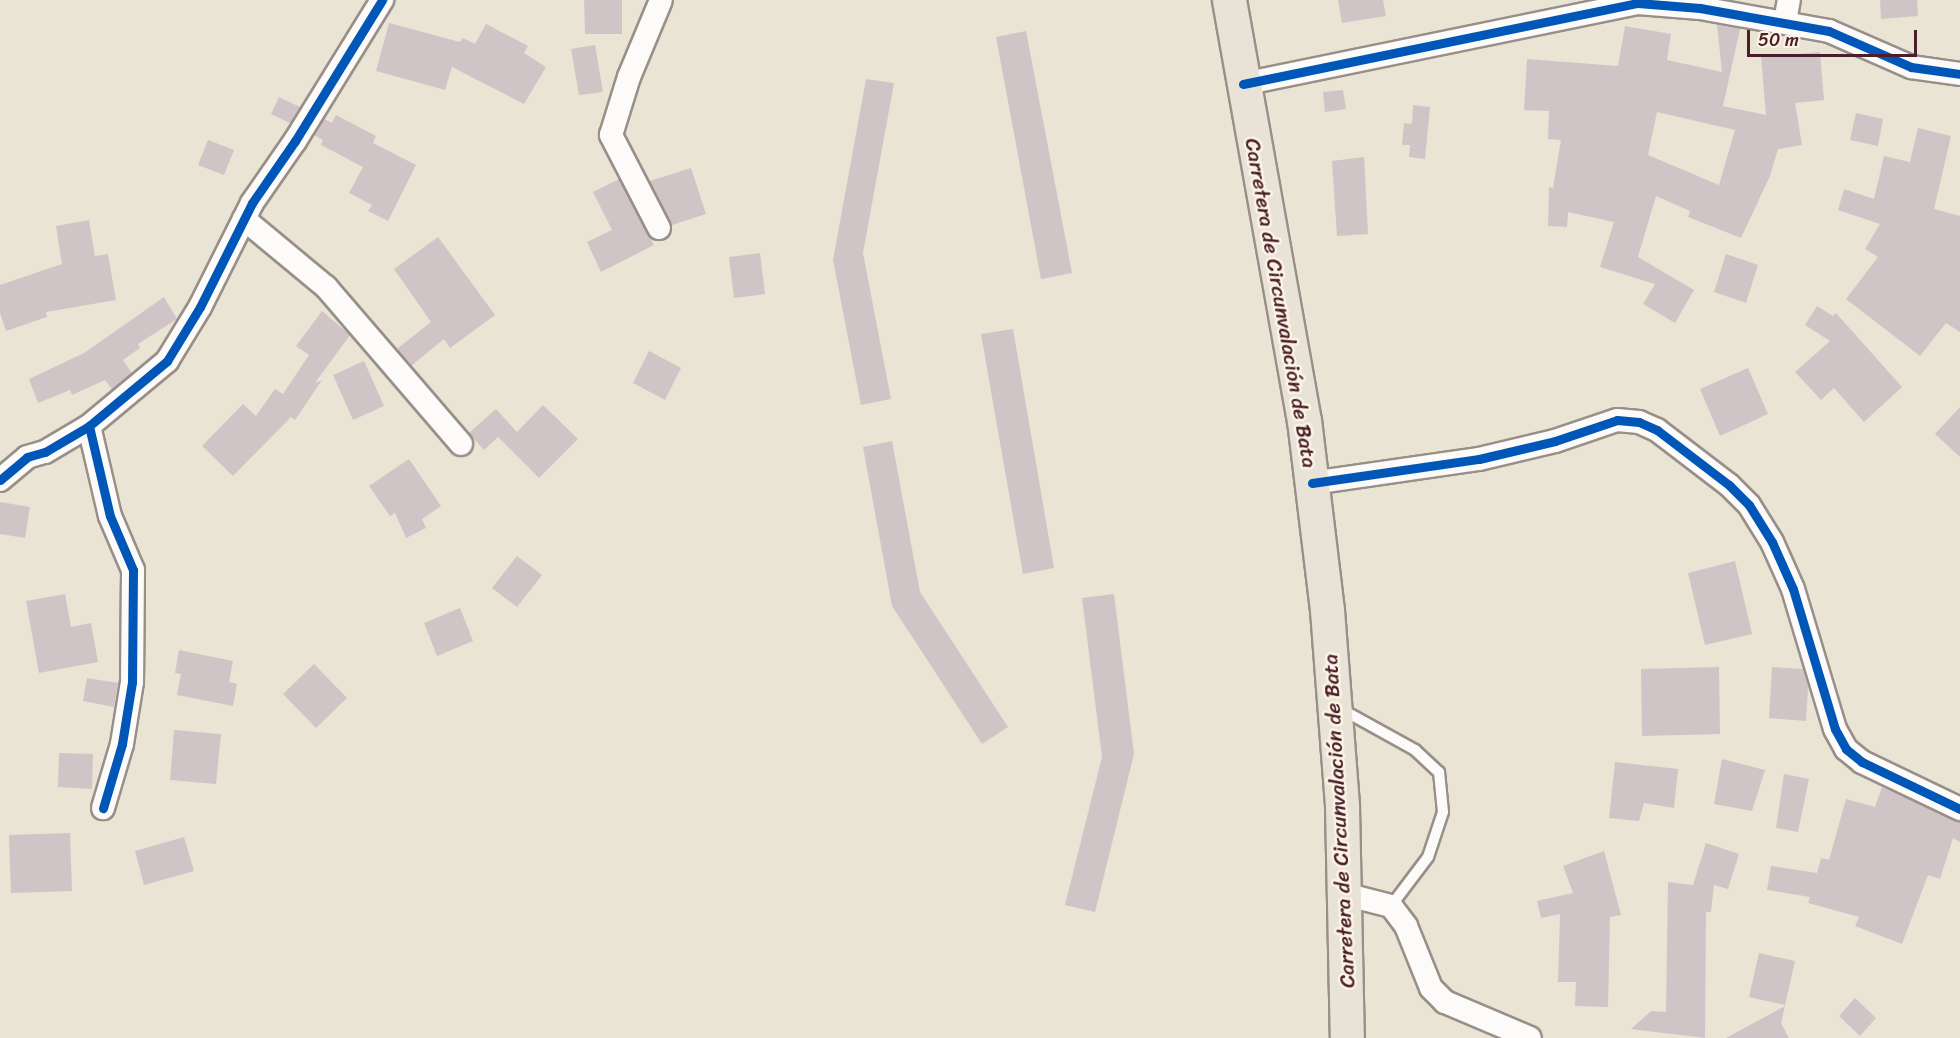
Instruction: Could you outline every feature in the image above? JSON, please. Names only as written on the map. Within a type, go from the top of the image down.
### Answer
[{"type":"main road","name":"Carretera de Circunvalación de Bata","points":[[1229,0],[1312,483],[1337,706],[1347,1038]]},
{"type":"street","points":[[0,480],[27,457],[45,452],[89,426],[167,361],[244,219],[381,0]]},
{"type":"street","points":[[659,228],[611,135],[629,77],[662,0]]},
{"type":"street","points":[[1243,84],[1621,4],[1787,11],[1911,67],[1960,74]]},
{"type":"street","points":[[244,219],[326,287],[461,444]]},
{"type":"street","points":[[1312,483],[1479,459],[1555,441],[1617,420],[1639,422],[1657,430],[1729,485],[1749,505],[1772,542],[1793,589],[1834,729],[1846,749],[1862,762],[1960,809]]},
{"type":"street","points":[[89,426],[110,516],[133,570],[132,682],[122,744],[103,808]]},
{"type":"street","points":[[1344,894],[1392,906],[1406,926],[1431,988],[1445,1002],[1530,1038]]},
{"type":"lane","points":[[1337,706],[1415,750],[1439,772],[1443,812],[1428,857],[1392,906]]},
{"type":"building","points":[[584,0],[622,0],[622,34],[585,34]]},
{"type":"building","points":[[1338,0],[1383,0],[1386,16],[1342,23]]},
{"type":"building","points":[[1880,0],[1917,0],[1918,16],[1881,19]]},
{"type":"building","points":[[389,23],[460,42],[463,38],[475,44],[486,24],[528,46],[524,53],[546,67],[524,104],[452,67],[445,90],[376,71]]},
{"type":"building","points":[[1717,25],[1740,29],[1723,106],[1766,115],[1761,57],[1820,52],[1824,100],[1795,103],[1802,145],[1778,149],[1770,176],[1741,238],[1688,217],[1690,211],[1656,196],[1638,257],[1694,290],[1675,323],[1643,304],[1655,284],[1600,267],[1614,222],[1568,212],[1567,227],[1548,226],[1549,187],[1553,188],[1561,140],[1548,139],[1549,111],[1524,110],[1527,59],[1618,66],[1625,26],[1671,34],[1667,60],[1722,72]],"holes":[[[1657,112],[1735,130],[1719,185],[1648,155]]]},
{"type":"building","points":[[1026,31],[1072,273],[1041,279],[996,37]]},
{"type":"building","points":[[595,45],[603,92],[579,95],[571,49]]},
{"type":"building","points":[[866,79],[894,83],[863,253],[891,399],[861,405],[833,260]]},
{"type":"building","points":[[1343,90],[1346,109],[1325,112],[1323,92]]},
{"type":"building","points":[[279,97],[300,107],[290,123],[271,114]]},
{"type":"building","points":[[1413,105],[1430,107],[1425,159],[1409,157],[1410,145],[1402,145],[1404,123],[1412,124]]},
{"type":"building","points":[[1856,113],[1883,119],[1878,146],[1850,140]]},
{"type":"building","points":[[336,115],[376,136],[373,143],[416,165],[388,221],[368,211],[372,205],[349,193],[363,167],[321,145],[323,140],[314,135],[324,119],[332,123]]},
{"type":"building","points":[[1918,128],[1951,136],[1934,209],[1960,216],[1960,332],[1946,323],[1920,356],[1846,299],[1878,257],[1865,249],[1880,224],[1838,210],[1844,189],[1874,199],[1884,156],[1910,162]]},
{"type":"building","points":[[208,140],[234,150],[224,175],[198,165]]},
{"type":"building","points":[[1364,157],[1368,234],[1337,236],[1332,161]]},
{"type":"building","points":[[691,168],[706,214],[672,225],[650,181]]},
{"type":"building","points":[[619,179],[654,245],[601,272],[587,242],[612,230],[593,192]]},
{"type":"building","points":[[89,220],[95,256],[108,254],[116,300],[46,312],[47,317],[6,331],[0,313],[0,285],[62,264],[56,226]]},
{"type":"building","points":[[438,237],[495,315],[450,348],[444,339],[411,366],[397,349],[431,322],[394,269]]},
{"type":"building","points":[[760,253],[765,294],[734,298],[729,257]]},
{"type":"building","points":[[1726,254],[1758,265],[1746,303],[1714,292]]},
{"type":"building","points":[[164,297],[177,319],[138,344],[140,348],[123,360],[132,373],[112,389],[105,380],[72,395],[70,390],[38,403],[29,379],[84,353]]},
{"type":"building","points":[[1817,306],[1833,316],[1836,313],[1902,387],[1864,422],[1834,388],[1821,400],[1795,372],[1830,341],[1805,325]]},
{"type":"building","points":[[322,311],[350,335],[315,383],[322,380],[295,420],[291,417],[233,476],[202,446],[243,404],[256,416],[275,389],[283,394],[309,355],[296,346]]},
{"type":"building","points":[[1013,329],[1054,568],[1023,574],[981,334]]},
{"type":"building","points":[[649,351],[681,368],[665,400],[633,383]]},
{"type":"building","points":[[364,361],[384,406],[353,420],[333,375]]},
{"type":"building","points":[[1748,368],[1768,414],[1720,436],[1700,389]]},
{"type":"building","points":[[543,405],[578,439],[539,478],[498,437],[484,450],[469,433],[496,409],[517,432]]},
{"type":"building","points":[[1960,407],[1960,457],[1935,434]]},
{"type":"building","points":[[892,441],[920,592],[1008,727],[982,744],[892,606],[863,447]]},
{"type":"building","points":[[409,459],[441,506],[422,519],[426,528],[406,538],[395,513],[390,516],[369,486]]},
{"type":"building","points":[[0,502],[30,507],[25,538],[0,534]]},
{"type":"building","points":[[517,556],[542,575],[517,607],[492,588]]},
{"type":"building","points":[[1735,561],[1752,634],[1705,645],[1688,573]]},
{"type":"building","points":[[65,594],[71,627],[91,623],[98,662],[39,673],[26,601]]},
{"type":"building","points":[[1114,594],[1134,754],[1095,912],[1065,905],[1102,757],[1082,598]]},
{"type":"building","points":[[460,608],[473,641],[437,656],[424,623]]},
{"type":"building","points":[[179,650],[233,661],[229,682],[237,684],[233,706],[177,695],[181,674],[175,673]]},
{"type":"building","points":[[314,664],[347,698],[316,728],[283,694]]},
{"type":"building","points":[[1719,667],[1720,734],[1642,736],[1641,669]]},
{"type":"building","points":[[1772,667],[1803,669],[1808,687],[1806,721],[1769,718]]},
{"type":"building","points":[[87,678],[118,683],[114,707],[83,701]]},
{"type":"building","points":[[174,730],[221,734],[216,784],[170,780]]},
{"type":"building","points":[[59,753],[93,754],[92,789],[58,787]]},
{"type":"building","points":[[1722,759],[1765,770],[1752,811],[1714,804]]},
{"type":"building","points":[[1615,762],[1678,769],[1674,808],[1644,803],[1639,821],[1609,818]]},
{"type":"building","points":[[1784,774],[1809,779],[1798,832],[1776,828]]},
{"type":"building","points":[[1882,787],[1960,822],[1960,842],[1953,838],[1940,879],[1928,875],[1902,944],[1855,926],[1859,917],[1808,903],[1810,897],[1767,890],[1771,866],[1817,873],[1821,858],[1829,860],[1846,799],[1875,807]]},
{"type":"building","points":[[70,833],[72,891],[11,893],[9,835]]},
{"type":"building","points":[[184,837],[194,871],[144,885],[135,851]]},
{"type":"building","points":[[1706,843],[1739,854],[1728,889],[1714,885],[1711,912],[1706,912],[1705,1038],[1631,1029],[1651,1011],[1666,1012],[1668,882],[1693,885]]},
{"type":"building","points":[[1604,851],[1621,915],[1610,917],[1608,1007],[1575,1006],[1576,982],[1558,982],[1560,914],[1541,918],[1537,901],[1573,893],[1563,866]]},
{"type":"building","points":[[1759,953],[1795,961],[1785,1005],[1749,997]]},
{"type":"building","points":[[1855,998],[1876,1018],[1860,1036],[1839,1016]]},
{"type":"building","points":[[1785,1006],[1781,1023],[1789,1038],[1726,1038]]},
{"type":"cycle path","points":[[0,480],[27,457],[45,452],[89,426],[167,361],[200,307],[252,203],[295,141],[382,0]]},
{"type":"cycle path","points":[[1243,84],[1638,3],[1700,8],[1829,31],[1911,67],[1960,74]]},
{"type":"cycle path","points":[[1312,483],[1479,459],[1555,441],[1617,420],[1639,422],[1657,430],[1729,485],[1749,505],[1772,542],[1793,589],[1835,729],[1846,749],[1862,762],[1960,809]]},
{"type":"cycle path","points":[[89,426],[110,516],[133,570],[132,682],[122,744],[103,808]]}]
